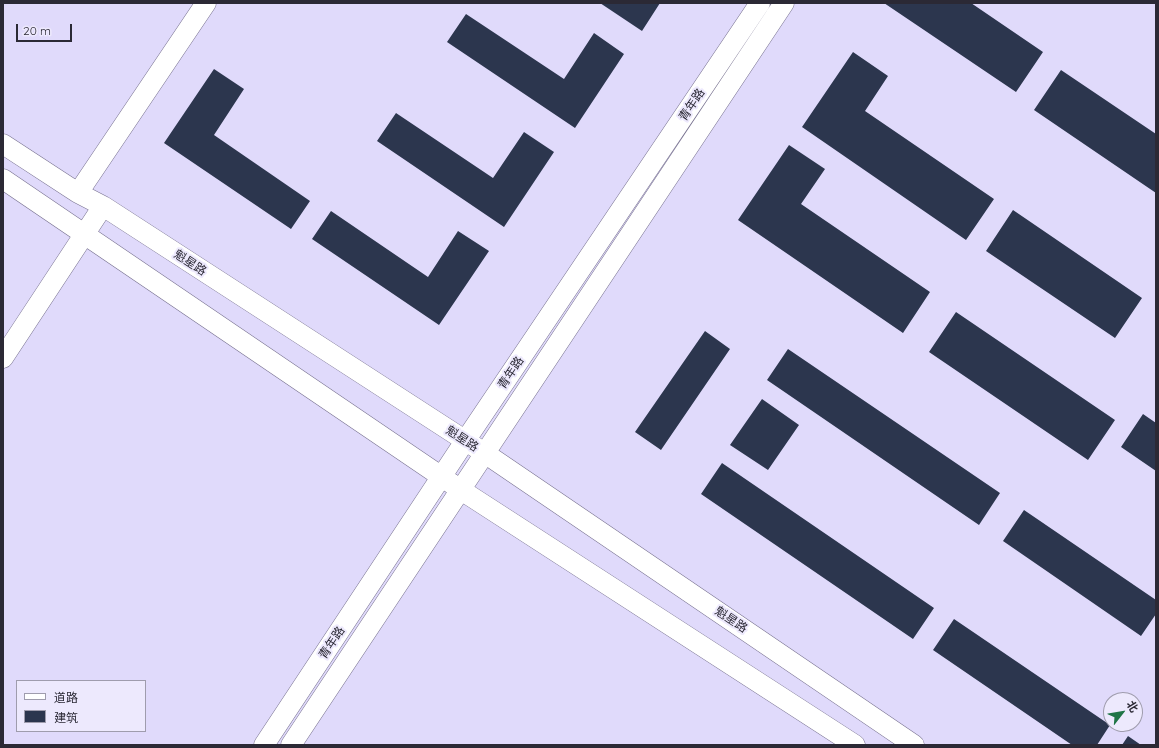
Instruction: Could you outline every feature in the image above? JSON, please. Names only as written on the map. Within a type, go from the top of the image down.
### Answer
[{"type":"street","points":[[78,193],[206,3]]},
{"type":"street","name":"青年路","points":[[264,745],[465,441],[760,3]]},
{"type":"street","name":"青年路","points":[[291,745],[486,454],[784,3]]},
{"type":"street","name":"魁星路","points":[[3,144],[78,193],[103,206],[486,454],[914,745]]},
{"type":"street","points":[[3,179],[461,490],[856,745]]},
{"type":"street","points":[[3,358],[103,206]]},
{"type":"building","points":[[600,3],[660,3],[642,31]]},
{"type":"building","points":[[884,3],[971,3],[1043,52],[1016,92]]},
{"type":"building","points":[[466,14],[564,79],[594,33],[624,54],[575,128],[447,42]]},
{"type":"building","points":[[853,52],[888,76],[865,111],[994,199],[966,240],[802,127]]},
{"type":"building","points":[[214,69],[244,89],[214,135],[310,201],[291,229],[164,143]]},
{"type":"building","points":[[1061,70],[1156,134],[1156,193],[1034,110]]},
{"type":"building","points":[[396,113],[493,178],[524,132],[554,152],[504,227],[377,141]]},
{"type":"building","points":[[789,145],[825,169],[801,204],[930,292],[903,333],[738,220]]},
{"type":"building","points":[[1013,210],[1142,298],[1115,338],[986,251]]},
{"type":"building","points":[[331,211],[428,277],[458,231],[489,251],[439,325],[312,239]]},
{"type":"building","points":[[956,312],[1115,420],[1088,460],[929,352]]},
{"type":"building","points":[[705,331],[730,349],[661,450],[635,432]]},
{"type":"building","points":[[788,349],[1000,493],[979,525],[767,380]]},
{"type":"building","points":[[762,399],[799,425],[768,470],[730,445]]},
{"type":"building","points":[[1143,414],[1156,423],[1156,471],[1121,447]]},
{"type":"building","points":[[722,463],[934,608],[913,639],[701,494]]},
{"type":"building","points":[[1024,510],[1156,600],[1156,614],[1141,636],[1003,541]]},
{"type":"building","points":[[954,619],[1103,720],[1103,732],[1105,732],[1097,745],[1072,745],[933,650]]},
{"type":"building","points":[[1128,736],[1141,745],[1122,745]]}]
